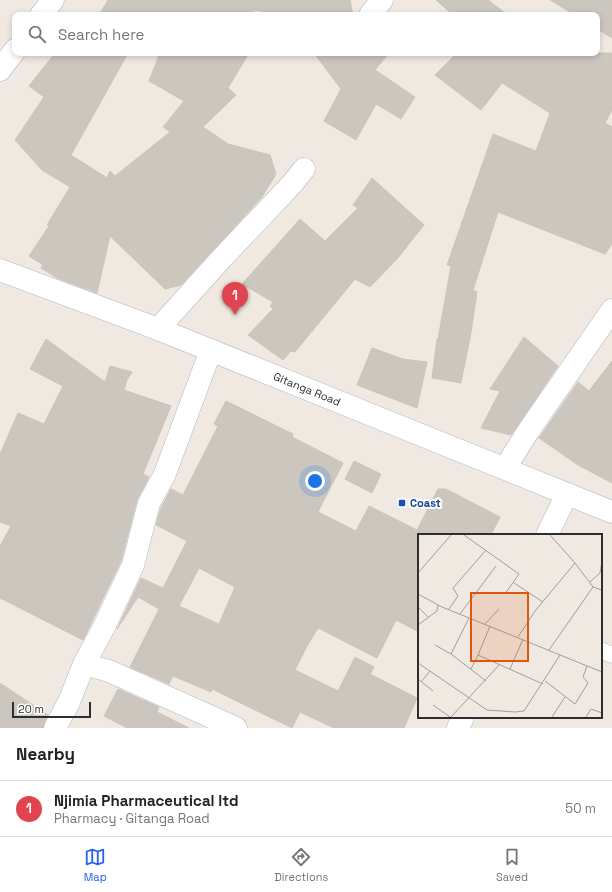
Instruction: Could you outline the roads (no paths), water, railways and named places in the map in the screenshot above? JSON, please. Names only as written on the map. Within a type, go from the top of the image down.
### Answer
[{"type":"street","points":[[43,12],[53,0]]},
{"type":"street","points":[[372,12],[382,0]]},
{"type":"street","points":[[0,70],[12,54]]},
{"type":"street","points":[[158,329],[221,259],[292,184],[304,169]]},
{"type":"street","name":"Gitanga Road","points":[[0,270],[158,329],[612,512]]},
{"type":"street","points":[[505,468],[529,430],[612,310]]},
{"type":"street","points":[[55,728],[70,702],[84,664],[104,627],[133,565],[149,503],[164,476],[211,350]]},
{"type":"street","points":[[548,534],[568,494]]},
{"type":"street","points":[[84,664],[108,671],[236,728]]},
{"type":"street","points":[[458,728],[463,718]]},
{"type":"lane","points":[[602,650],[612,655]]},
{"type":"place","name":"Njimia Pharmaceutical ltd","points":[[235,315]]},
{"type":"place","name":"Coast","points":[[402,503]]}]
